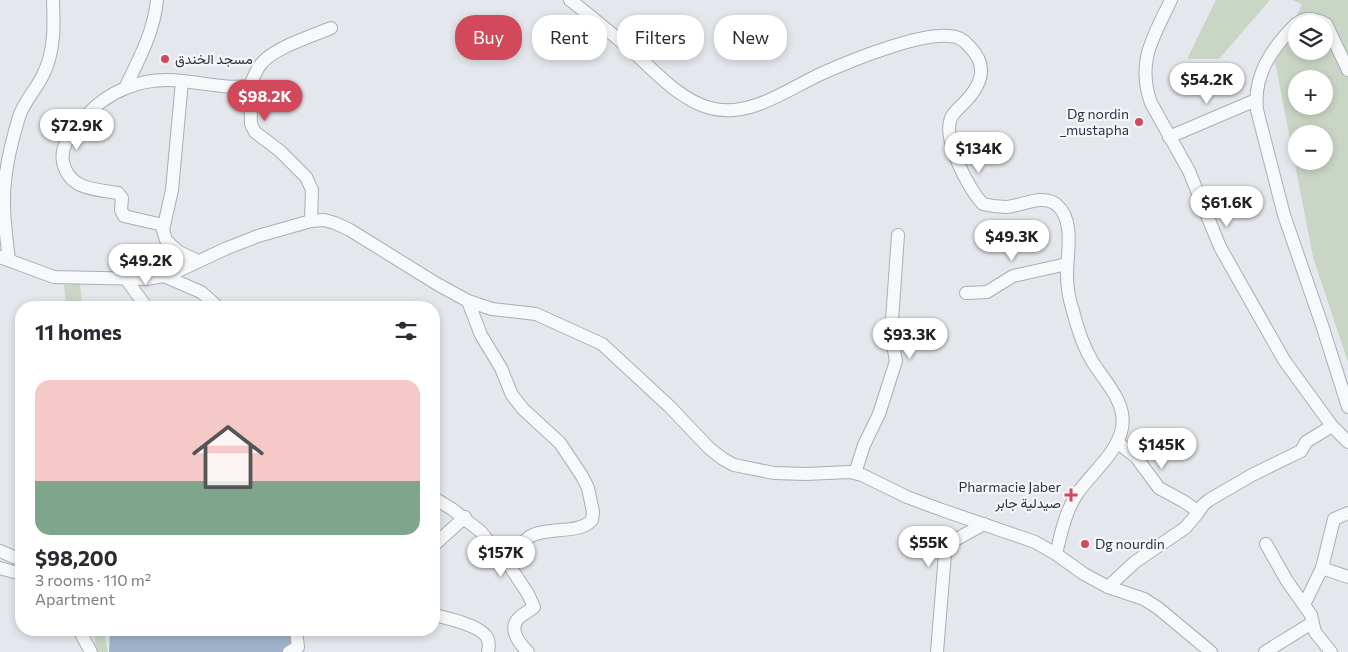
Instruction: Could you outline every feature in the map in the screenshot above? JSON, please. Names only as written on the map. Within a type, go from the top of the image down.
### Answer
[{"type":"street","points":[[53,0],[53,42],[48,64],[22,108],[6,173],[4,192],[4,258],[54,278],[146,279],[164,276],[258,236],[311,221],[324,220],[335,223],[350,230],[436,284],[468,301],[492,309],[536,314],[602,344],[669,406],[709,448],[734,465],[774,473],[855,473],[874,480],[907,497],[1035,542],[1084,574],[1108,587],[1144,599],[1158,608],[1211,652]]},
{"type":"street","points":[[125,88],[148,39],[157,0]]},
{"type":"street","points":[[570,0],[589,15]]},
{"type":"street","points":[[585,0],[596,15]]},
{"type":"street","points":[[1171,0],[1150,43],[1146,58],[1145,76],[1151,102],[1189,171],[1220,247],[1284,360],[1332,426],[1348,442]]},
{"type":"street","points":[[311,221],[312,190],[306,177],[280,151],[255,132],[251,124],[250,86],[258,67],[265,59],[287,46],[331,28]]},
{"type":"street","points":[[607,30],[692,101],[711,108],[723,109],[740,109],[757,104],[845,63],[908,42],[951,36],[962,39],[970,46],[978,58],[982,77],[972,94],[950,120],[951,143],[959,164],[971,188],[983,204],[1005,207],[1048,200],[1054,202],[1062,209],[1068,234],[1069,297],[1081,335],[1092,360],[1112,390],[1123,420],[1122,430],[1117,442],[1071,503],[1056,554]]},
{"type":"street","points":[[1288,34],[1266,63],[1259,76],[1256,100],[1263,136],[1284,216],[1348,407]]},
{"type":"street","points":[[1333,39],[1348,70]]},
{"type":"street","points":[[163,225],[124,216],[121,210],[122,198],[120,194],[75,184],[67,173],[63,162],[62,153],[65,145],[87,114],[107,97],[125,88],[154,80],[182,80],[235,87],[250,86]]},
{"type":"street","points":[[182,80],[172,190],[163,225],[164,235],[171,245],[179,252],[198,261]]},
{"type":"street","points":[[1169,137],[1256,100]]},
{"type":"street","points":[[855,473],[864,445],[880,414],[896,361],[892,339],[892,320],[898,235]]},
{"type":"street","points":[[966,293],[987,292],[1013,276],[1067,264]]},
{"type":"street","points":[[164,276],[201,292],[211,301]]},
{"type":"street","points":[[126,279],[141,301]]},
{"type":"street","points":[[468,301],[481,335],[501,368],[512,395],[523,409],[560,443],[586,482],[594,512],[592,520],[585,525],[532,536],[524,542],[509,565]]},
{"type":"street","points":[[1108,587],[1135,562],[1185,528],[1209,500],[1230,487],[1301,451],[1306,442],[1332,426]]},
{"type":"street","points":[[1117,442],[1136,456],[1159,488],[1198,511]]},
{"type":"street","points":[[440,502],[465,517],[480,531],[509,565],[533,604],[533,609],[520,616],[514,627],[517,638],[528,652]]},
{"type":"street","points":[[1304,605],[1322,568],[1334,519],[1348,513]]},
{"type":"street","points":[[440,540],[465,517]]},
{"type":"street","points":[[937,652],[942,572],[947,549],[953,540],[960,535],[984,524]]},
{"type":"street","points":[[1266,544],[1287,581],[1312,615],[1315,632],[1331,652]]},
{"type":"street","points":[[0,551],[15,557]]},
{"type":"street","points":[[0,568],[15,572]]},
{"type":"street","points":[[1322,568],[1348,577]]},
{"type":"street","points":[[440,617],[464,623],[485,634],[489,641],[488,652]]},
{"type":"street","points":[[1265,652],[1312,623]]},
{"type":"street","points":[[82,636],[90,651]]},
{"type":"street","points":[[86,636],[90,651]]},
{"type":"street","points":[[289,652],[298,646],[297,636]]},
{"type":"green space","points":[[1216,0],[1270,0],[1219,59],[1187,59]]},
{"type":"green space","points":[[1292,0],[1348,0],[1348,362],[1313,257],[1296,170],[1333,170],[1333,125],[1288,125],[1288,129],[1275,62],[1288,34],[1288,60],[1333,60],[1333,15],[1297,15],[1302,4]]},
{"type":"green space","points":[[80,284],[81,301],[66,301],[64,285]]},
{"type":"green space","points":[[94,636],[105,636],[108,652],[97,652]]},
{"type":"water","points":[[110,636],[297,636],[298,647],[283,652],[109,652]]},
{"type":"place","name":"مسجد الخندق","points":[[165,59]]},
{"type":"place","name":"Dg nordin _mustapha","points":[[1139,122]]},
{"type":"place","name":"Pharmacie Jaber صيدلية جابر","points":[[1071,495]]},
{"type":"place","name":"Dg nourdin","points":[[1085,544]]}]
